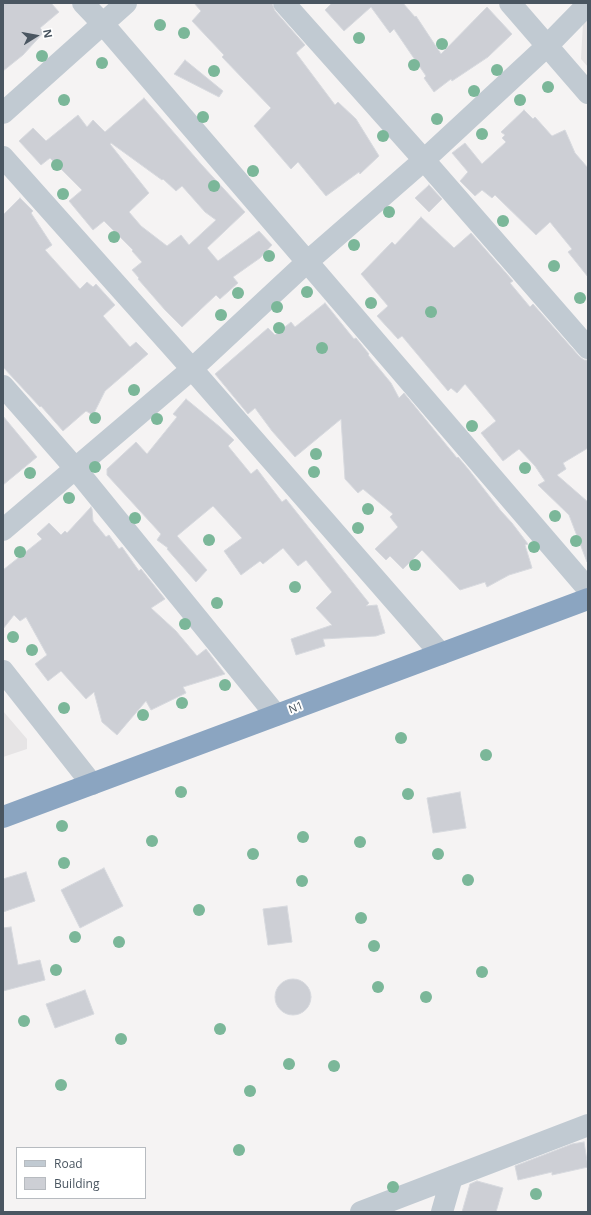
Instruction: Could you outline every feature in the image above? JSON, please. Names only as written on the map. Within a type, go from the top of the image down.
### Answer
[{"type":"highway","name":"N1","points":[[3,817],[588,599]]},
{"type":"street","points":[[83,3],[103,24],[588,589]]},
{"type":"street","points":[[3,113],[126,3]]},
{"type":"street","points":[[284,3],[424,160],[588,348]]},
{"type":"street","points":[[510,3],[588,93]]},
{"type":"street","points":[[3,530],[192,368],[307,262],[424,160],[547,46],[588,4]]},
{"type":"street","points":[[3,157],[192,368],[441,654]]},
{"type":"street","points":[[3,386],[75,468],[276,715]]},
{"type":"street","points":[[3,671],[92,784]]},
{"type":"street","points":[[361,1212],[588,1126]]},
{"type":"street","points":[[442,1212],[452,1177]]},
{"type":"shaded area","points":[[588,19],[588,67],[581,59],[583,23]]},
{"type":"shaded area","points":[[3,711],[27,739],[27,749],[3,757]]},
{"type":"building","points":[[3,3],[51,3],[59,12],[40,28],[44,32],[23,55],[3,71]]},
{"type":"building","points":[[194,3],[272,3],[275,11],[305,45],[296,53],[335,105],[338,102],[356,119],[379,156],[360,174],[359,172],[326,196],[298,162],[291,169],[254,126],[271,108],[222,57],[224,55],[192,21],[201,11]]},
{"type":"building","points":[[332,3],[403,3],[415,17],[416,16],[441,54],[487,7],[512,34],[488,57],[452,81],[451,79],[434,92],[424,78],[426,76],[394,29],[390,33],[371,7],[344,31],[325,10]]},
{"type":"building","points":[[185,60],[223,91],[219,97],[174,74]]},
{"type":"building","points":[[144,98],[245,212],[207,248],[218,261],[259,231],[272,245],[260,258],[233,277],[238,283],[220,299],[216,295],[182,327],[165,310],[132,270],[142,262],[132,251],[133,250],[104,221],[93,230],[69,201],[82,190],[50,158],[41,165],[19,141],[33,128],[46,141],[78,115],[87,127],[93,120],[105,132]],"holes":[[[111,143],[162,180],[163,179],[176,191],[182,186],[205,212],[216,220],[189,245],[181,235],[167,246],[141,226],[129,212],[149,193],[110,144]]]},
{"type":"building","points":[[524,110],[533,119],[535,117],[552,136],[565,130],[575,153],[588,168],[588,277],[568,252],[572,249],[550,222],[536,235],[495,195],[492,198],[482,190],[475,196],[460,181],[468,172],[452,153],[465,143],[482,164],[506,142],[502,138],[505,135],[501,132]]},
{"type":"building","points":[[429,185],[442,199],[429,212],[415,198]]},
{"type":"building","points":[[20,198],[33,211],[31,213],[52,245],[45,250],[80,289],[87,282],[93,287],[96,284],[115,305],[103,316],[130,347],[136,342],[148,354],[105,391],[93,415],[86,411],[63,431],[3,367],[3,215]]},
{"type":"building","points":[[421,217],[454,248],[471,233],[513,281],[510,283],[530,307],[533,304],[579,356],[584,360],[588,360],[588,448],[563,463],[566,469],[557,475],[588,502],[587,562],[569,515],[538,485],[545,481],[535,466],[519,449],[503,461],[481,433],[496,421],[465,384],[457,393],[451,388],[448,391],[402,336],[398,339],[377,316],[388,306],[361,274],[392,242],[395,245]]},
{"type":"building","points":[[325,303],[354,339],[356,338],[369,354],[368,355],[391,383],[399,398],[404,393],[512,523],[528,544],[525,545],[532,568],[509,575],[487,587],[485,582],[460,590],[422,550],[403,569],[390,556],[386,560],[375,549],[398,527],[390,517],[393,514],[363,489],[358,493],[345,479],[341,419],[295,457],[272,431],[255,408],[248,414],[215,374],[268,328],[275,335],[291,322],[295,327]]},
{"type":"building","points":[[186,399],[234,440],[228,446],[251,474],[257,469],[282,502],[286,499],[369,603],[366,606],[377,605],[385,633],[376,636],[323,639],[325,646],[296,655],[291,639],[332,625],[316,608],[332,592],[306,560],[298,566],[283,548],[263,564],[260,561],[241,575],[224,551],[242,538],[213,506],[177,536],[207,570],[196,582],[167,549],[168,548],[157,540],[161,534],[107,475],[107,469],[136,442],[147,454],[177,417],[173,414]]},
{"type":"building","points":[[3,416],[37,457],[3,485]]},
{"type":"building","points":[[91,507],[93,521],[106,537],[109,535],[119,549],[122,547],[139,571],[141,569],[165,599],[151,608],[176,631],[197,656],[206,649],[225,674],[183,687],[186,693],[151,710],[146,701],[117,735],[102,722],[94,692],[86,699],[61,671],[48,681],[35,664],[47,655],[26,617],[20,621],[14,615],[3,629],[3,570],[42,539],[37,534],[49,523],[61,535],[65,531],[67,533]]},
{"type":"building","points":[[460,792],[466,828],[433,833],[427,798]]},
{"type":"building","points":[[104,868],[123,906],[80,928],[61,890]]},
{"type":"building","points":[[26,872],[35,901],[3,912],[3,879]]},
{"type":"building","points":[[287,906],[292,942],[268,945],[263,909]]},
{"type":"building","points":[[11,927],[18,965],[40,960],[45,980],[3,991],[3,928]]},
{"type":"building","points":[[297,979],[306,984],[310,990],[310,1004],[306,1010],[297,1015],[289,1015],[280,1010],[276,1004],[275,993],[280,984],[286,980]]},
{"type":"building","points":[[85,990],[94,1014],[55,1028],[46,1004]]},
{"type":"building","points":[[584,1142],[588,1167],[552,1175],[552,1172],[518,1180],[515,1166],[572,1144]]},
{"type":"building","points":[[477,1181],[503,1188],[496,1212],[462,1212],[470,1184]]}]
